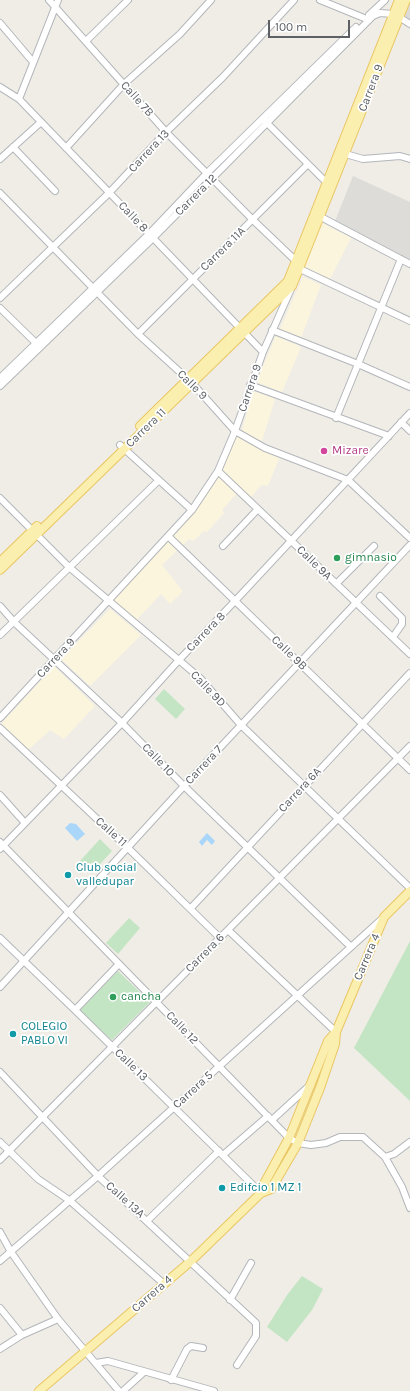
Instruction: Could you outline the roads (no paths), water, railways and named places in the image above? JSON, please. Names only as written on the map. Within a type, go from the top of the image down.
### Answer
[{"type":"main road","name":"Carrera 9","points":[[396,16],[398,0]]},
{"type":"main road","name":"Carrera 9","points":[[298,266],[396,16],[406,0]]},
{"type":"main road","name":"Carrera 9","points":[[290,283],[321,217],[330,186]]},
{"type":"main road","name":"Carrera 11","points":[[0,570],[35,532],[190,381],[241,329],[290,283]]},
{"type":"main road","name":"Carrera 11","points":[[0,562],[35,532]]},
{"type":"main road","name":"Carrera 4","points":[[261,1193],[264,1184],[289,1138],[328,1042],[336,1032],[384,917],[410,891]]},
{"type":"main road","name":"Carrera 4","points":[[40,1391],[191,1261],[261,1193],[272,1189],[298,1143],[320,1088],[335,1044],[336,1032]]},
{"type":"street","name":"Calle 7B","points":[[49,0],[166,132],[298,266],[410,321]]},
{"type":"street","points":[[18,99],[58,0]]},
{"type":"street","points":[[86,41],[128,0]]},
{"type":"street","points":[[66,148],[124,84],[180,34],[211,0]]},
{"type":"street","name":"Carrera 13","points":[[0,298],[109,193],[166,132],[223,78],[294,0]]},
{"type":"street","points":[[320,0],[368,19]]},
{"type":"street","name":"Carrera 12","points":[[0,378],[38,345],[212,179],[267,124],[385,0]]},
{"type":"street","name":"Carrera 12","points":[[151,236],[206,174],[368,19],[380,13],[396,16]]},
{"type":"street","points":[[396,16],[410,24]]},
{"type":"street","points":[[0,23],[33,62]]},
{"type":"street","name":"Calle 8","points":[[0,87],[18,99],[41,122],[263,352]]},
{"type":"street","points":[[262,119],[330,186]]},
{"type":"street","points":[[0,159],[41,122]]},
{"type":"street","points":[[13,147],[55,191]]},
{"type":"street","points":[[342,153],[363,159],[400,156],[410,159]]},
{"type":"street","name":"Carrera 11A","points":[[138,334],[192,278],[308,165]]},
{"type":"street","name":"Calle 9","points":[[0,193],[138,334],[190,381],[235,431],[265,448],[348,480],[410,538]]},
{"type":"street","points":[[321,217],[410,264]]},
{"type":"street","points":[[336,418],[401,259]]},
{"type":"street","name":"Carrera 9","points":[[0,718],[192,510],[218,471],[235,431],[250,385],[290,283]]},
{"type":"street","points":[[0,308],[38,345]]},
{"type":"street","points":[[272,330],[358,364],[410,387]]},
{"type":"street","name":"Carrera 12","points":[[0,386],[38,345]]},
{"type":"street","points":[[250,385],[388,436]]},
{"type":"street","name":"Carrera 8","points":[[1,846],[122,723],[178,660],[410,413]]},
{"type":"street","points":[[401,422],[410,431]]},
{"type":"street","points":[[122,447],[192,510]]},
{"type":"street","name":"Calle 9A","points":[[218,471],[410,654]]},
{"type":"street","points":[[0,635],[158,481]]},
{"type":"street","name":"Calle 9D","points":[[0,498],[69,567],[108,602],[200,678],[241,724],[410,888]]},
{"type":"street","points":[[223,546],[258,509]]},
{"type":"street","name":"Calle 9B","points":[[168,536],[410,770]]},
{"type":"street","name":"Carrera 7","points":[[0,988],[241,724],[410,545]]},
{"type":"street","points":[[336,584],[374,546]]},
{"type":"street","points":[[380,596],[402,618],[402,624],[392,637]]},
{"type":"street","name":"Calle 10","points":[[0,606],[14,622],[122,723],[184,786],[352,947]]},
{"type":"street","name":"Carrera 6A","points":[[191,908],[410,673]]},
{"type":"street","name":"Calle 11","points":[[0,728],[191,908],[220,938]]},
{"type":"street","name":"Carrera 6","points":[[0,1160],[410,746]]},
{"type":"street","points":[[0,795],[25,823]]},
{"type":"street","name":"Calle 12","points":[[1,846],[69,913],[289,1138],[298,1143]]},
{"type":"street","name":"Carrera 5","points":[[0,1261],[98,1176],[384,917]]},
{"type":"street","points":[[228,930],[336,1032]]},
{"type":"street","name":"Calle 13","points":[[0,938],[261,1193]]},
{"type":"street","points":[[75,1010],[119,964]]},
{"type":"street","name":"Calle 13A","points":[[0,1072],[98,1176],[148,1220],[230,1300],[256,1323],[256,1336],[237,1365]]},
{"type":"street","points":[[148,1220],[221,1153],[270,1118],[312,1083]]},
{"type":"street","points":[[298,1143],[311,1145],[326,1143],[340,1137],[362,1137],[385,1157],[402,1186],[410,1208]]},
{"type":"street","points":[[0,1142],[38,1178],[70,1200],[164,1284]]},
{"type":"street","points":[[385,1157],[394,1154],[410,1142]]},
{"type":"street","points":[[0,1232],[11,1252],[58,1319],[87,1351],[119,1391]]},
{"type":"street","points":[[230,1300],[251,1263]]},
{"type":"street","points":[[0,1308],[22,1335]]},
{"type":"street","points":[[0,1349],[22,1335],[58,1319]]},
{"type":"street","points":[[171,1380],[181,1358],[187,1349],[192,1346],[203,1348]]},
{"type":"street","points":[[96,1363],[108,1361],[214,1391]]},
{"type":"street","points":[[123,1391],[144,1372]]},
{"type":"water","points":[[70,823],[76,824],[85,834],[77,841],[65,828]]},
{"type":"water","points":[[207,833],[215,841],[212,845],[207,840],[202,846],[199,842]]},
{"type":"place","name":"Mizare","points":[[324,451]]},
{"type":"place","name":"gimnasio","points":[[337,558]]},
{"type":"place","name":"Club social valledupar","points":[[68,875]]},
{"type":"place","name":"cancha","points":[[113,997]]},
{"type":"place","name":"COLEGIO PABLO VI","points":[[13,1034]]},
{"type":"place","name":"Edifcio 1 MZ 1","points":[[222,1188]]}]
